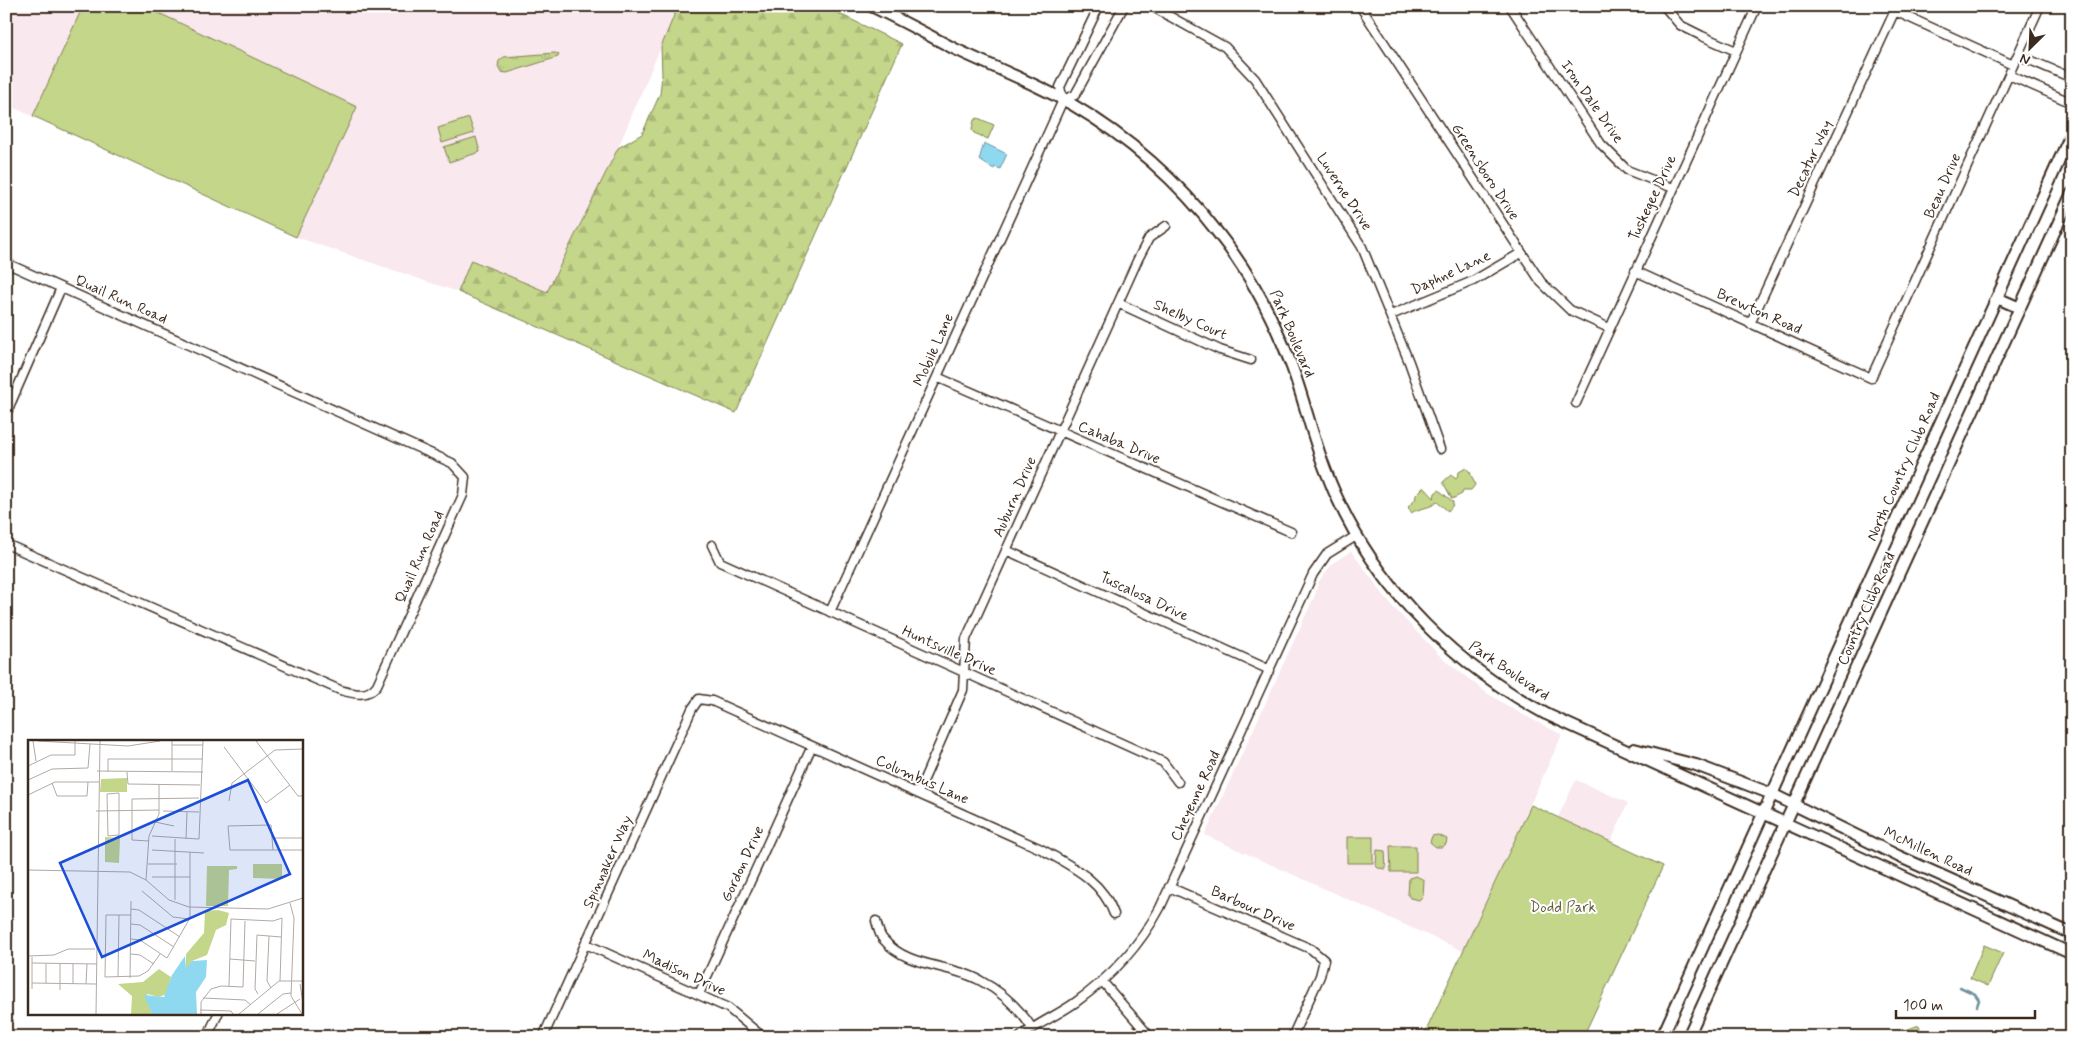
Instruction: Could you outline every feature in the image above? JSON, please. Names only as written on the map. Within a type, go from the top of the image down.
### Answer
[{"type":"main road","name":"Park Boulevard","points":[[871,6],[1086,113],[1120,137],[1172,182],[1206,218],[1244,269],[1270,315],[1285,349],[1324,468],[1356,536],[1399,595],[1422,622],[1454,652],[1486,677],[1536,709],[1786,825]]},
{"type":"main road","name":"North Country Club Road","points":[[1764,814],[2072,132]]},
{"type":"main road","name":"Country Club Road","points":[[1688,1037],[2072,193]]},
{"type":"main road","points":[[1997,298],[2020,308]]},
{"type":"main road","name":"Park Boulevard","points":[[1607,742],[1696,764],[1772,794]]},
{"type":"main road","name":"McMillen Road","points":[[1772,794],[1898,856],[2072,934]]},
{"type":"main road","points":[[1662,1037],[1764,814]]},
{"type":"main road","points":[[1786,825],[2072,954]]},
{"type":"street","points":[[1099,6],[1060,87],[1063,100],[1075,95],[1124,6]]},
{"type":"street","name":"Luverne Drive","points":[[1151,6],[1225,47],[1255,79],[1362,247],[1391,315],[1440,449]]},
{"type":"street","name":"Greensboro Drive","points":[[1360,6],[1541,282],[1570,310],[1609,328]]},
{"type":"street","name":"Iron Dale Drive","points":[[1510,6],[1601,144],[1628,170],[1673,188]]},
{"type":"street","points":[[1664,6],[1680,24],[1736,51]]},
{"type":"street","name":"Tuskegee Drive","points":[[1576,403],[1757,6]]},
{"type":"street","name":"Beau Drive","points":[[1871,378],[2040,6]]},
{"type":"street","points":[[1896,9],[2013,65]]},
{"type":"street","name":"Decatur Way","points":[[1750,324],[1896,9]]},
{"type":"street","points":[[2018,55],[2072,78]]},
{"type":"street","points":[[2009,75],[2072,103]]},
{"type":"street","name":"Mobile Lane","points":[[830,612],[1063,100]]},
{"type":"street","name":"Auburn Drive","points":[[918,793],[963,690],[966,640],[1148,238],[1166,226]]},
{"type":"street","name":"Daphne Lane","points":[[1391,315],[1473,281],[1521,253]]},
{"type":"street","name":"Quail Run Road","points":[[6,263],[452,463],[465,477],[463,496],[377,685],[372,691],[365,694],[340,690],[6,544]]},
{"type":"street","name":"Brewton Road","points":[[1635,271],[1871,378]]},
{"type":"street","name":"Quail Run Road","points":[[6,414],[8,404],[61,288]]},
{"type":"street","name":"Shelby Court","points":[[1118,303],[1220,350],[1251,360]]},
{"type":"street","name":"Cahaba Drive","points":[[937,377],[1291,532]]},
{"type":"street","name":"Cheyenne Road","points":[[1020,1037],[1075,1002],[1102,981],[1130,955],[1147,931],[1319,564],[1337,547],[1356,536]]},
{"type":"street","name":"Huntsville Drive","points":[[712,544],[720,562],[1164,762],[1178,782]]},
{"type":"street","name":"Tuscalosa Drive","points":[[1006,550],[1270,670]]},
{"type":"street","name":"Columbus Lane","points":[[699,699],[712,701],[1042,849],[1069,865],[1098,886],[1109,900],[1114,914]]},
{"type":"street","name":"Spinnaker Way","points":[[543,1037],[692,709],[699,699]]},
{"type":"street","name":"Gordon Drive","points":[[699,994],[812,746]]},
{"type":"street","name":"Barbour Drive","points":[[1169,887],[1310,949],[1324,960],[1320,976],[1292,1037]]},
{"type":"street","points":[[876,921],[881,938],[899,954],[920,963],[952,970],[980,980],[1006,998],[1032,1028]]},
{"type":"street","name":"Madison Drive","points":[[586,944],[728,1008],[763,1037]]},
{"type":"street","points":[[1102,981],[1146,1032]]},
{"type":"street","points":[[207,1037],[217,1016]]},
{"type":"shaded area","points":[[6,6],[678,6],[618,148],[547,292],[471,260],[458,292],[296,237],[6,104]]},
{"type":"shaded area","points":[[1351,551],[1391,605],[1440,656],[1484,691],[1514,710],[1562,735],[1463,951],[1205,835],[1315,595],[1319,581],[1333,563]]},
{"type":"shaded area","points":[[1576,780],[1628,803],[1611,842],[1558,817]]},
{"type":"green space","points":[[83,6],[144,6],[357,107],[296,237],[33,116]]},
{"type":"green space","points":[[678,6],[823,6],[902,44],[736,413],[458,292],[471,260],[547,292],[618,148],[642,134],[660,94],[662,75],[661,47]]},
{"type":"green space","points":[[559,54],[558,57],[507,73],[501,72],[498,66],[499,61],[504,57]]},
{"type":"green space","points":[[469,118],[474,133],[442,143],[438,128]]},
{"type":"green space","points":[[978,118],[994,125],[988,139],[974,133],[972,130],[974,120]]},
{"type":"green space","points":[[476,137],[480,152],[449,162],[444,147]]},
{"type":"green space","points":[[1466,468],[1470,472],[1475,485],[1471,490],[1463,490],[1462,494],[1452,499],[1443,482],[1451,475],[1456,479],[1459,472]]},
{"type":"green space","points":[[1424,487],[1434,498],[1435,493],[1439,490],[1453,502],[1453,505],[1448,511],[1437,502],[1411,513],[1408,507]]},
{"type":"green space","name":"Dodd Park","points":[[1531,805],[1663,866],[1583,1037],[1433,1037],[1425,1033]]},
{"type":"green space","points":[[1438,835],[1447,839],[1446,844],[1442,847],[1436,847],[1430,842],[1432,836]]},
{"type":"green space","points":[[1347,837],[1373,837],[1373,863],[1347,863]]},
{"type":"green space","points":[[1390,846],[1416,846],[1416,872],[1391,872]]},
{"type":"green space","points":[[1377,850],[1385,851],[1386,869],[1376,866]]},
{"type":"green space","points":[[1416,876],[1424,880],[1423,896],[1419,900],[1410,898],[1408,895],[1409,878]]},
{"type":"green space","points":[[1984,945],[2003,953],[1988,986],[1970,978]]},
{"type":"green space","points":[[1919,1025],[1923,1037],[1896,1037],[1895,1034]]},
{"type":"water","points":[[984,143],[1007,154],[1000,169],[995,167],[994,169],[979,160]]},
{"type":"waterway","points":[[1960,987],[1975,994],[1979,1000],[1977,1006]]}]
